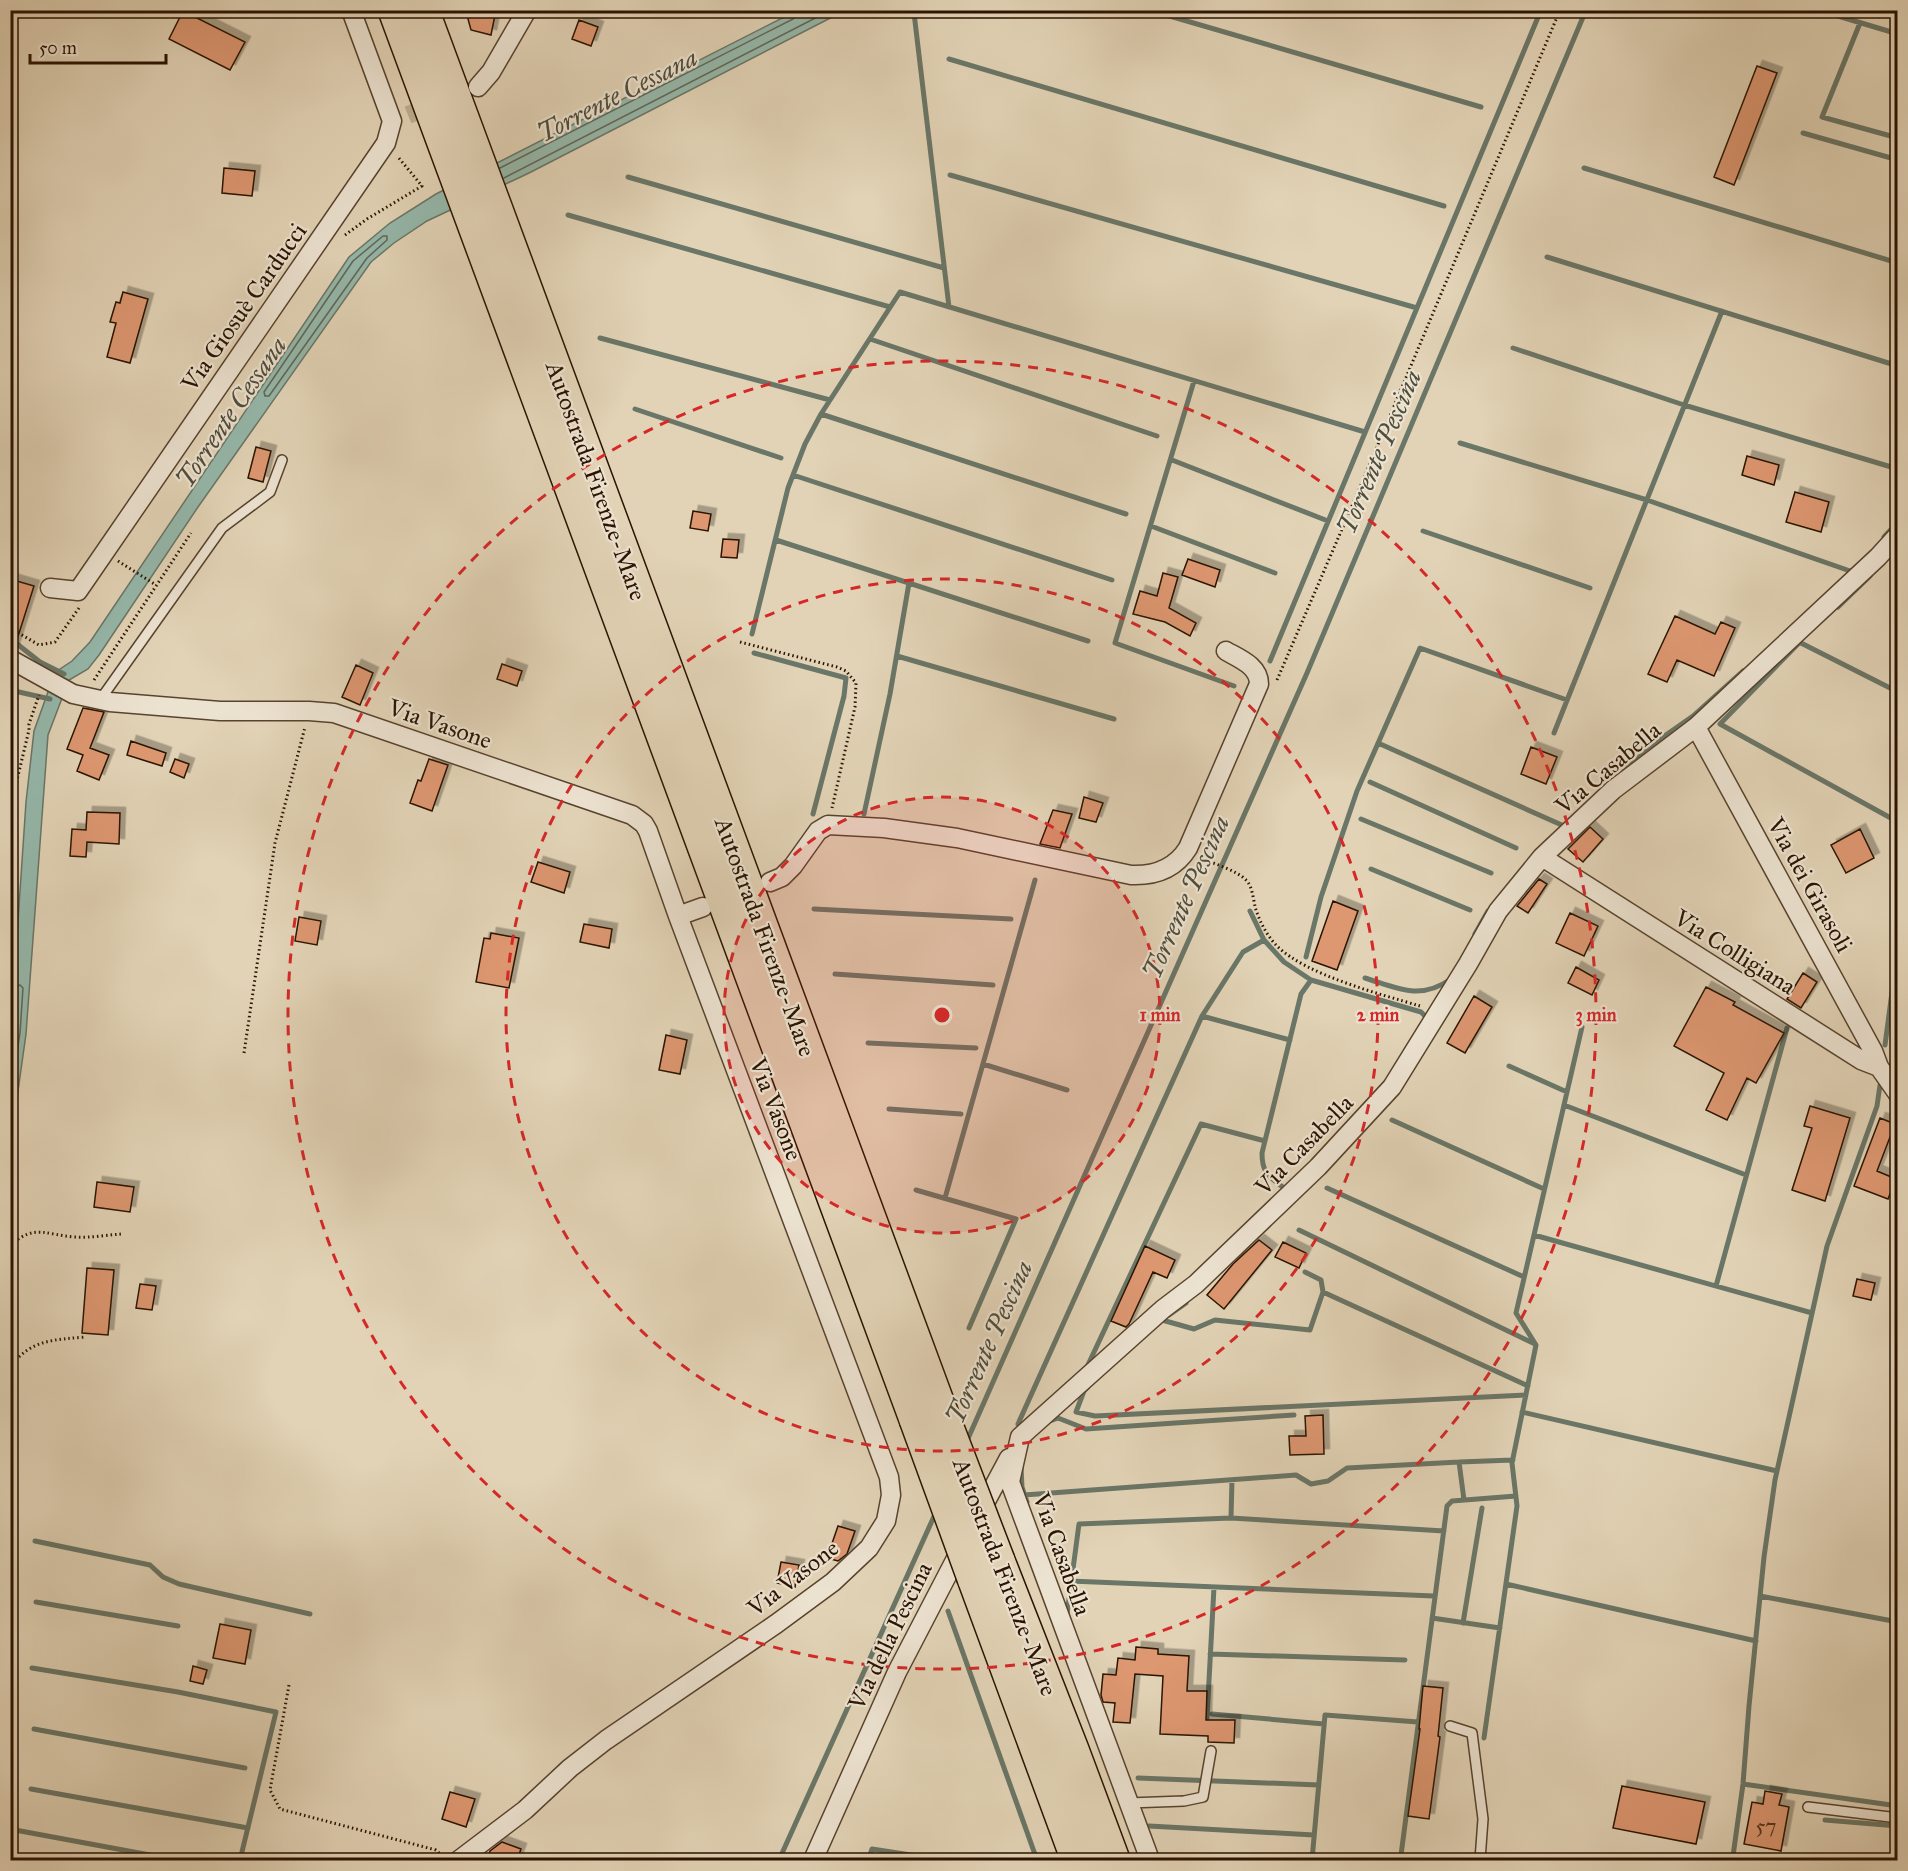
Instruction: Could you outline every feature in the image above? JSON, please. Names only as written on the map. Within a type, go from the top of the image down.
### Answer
[{"type":"highway","name":"Autostrada Firenze-Mare","points":[[395,10],[468,172]]},
{"type":"highway","name":"Autostrada Firenze-Mare","points":[[422,10],[468,172],[986,1570],[1078,1860]]},
{"type":"highway","name":"Autostrada Firenze-Mare","points":[[986,1570],[1072,1750],[1113,1860]]},
{"type":"street","name":"Via Giosuè Carducci","points":[[50,588],[78,591],[386,143],[400,118],[351,10]]},
{"type":"street","points":[[478,87],[491,72],[527,10]]},
{"type":"street","name":"Via Casabella","points":[[1150,1860],[1010,1482],[1020,1437],[1163,1309],[1196,1284],[1318,1167],[1392,1087],[1498,911],[1542,858],[1613,790],[1696,727],[1878,557],[1898,535]]},
{"type":"street","points":[[770,882],[782,877],[793,866],[818,831],[828,825],[903,830],[957,838],[1131,875],[1153,875],[1163,872],[1188,848],[1259,684],[1254,669],[1226,651]]},
{"type":"street","name":"Via Vasone","points":[[10,659],[86,697],[198,710],[309,711],[342,716],[638,818],[651,838],[678,916],[889,1477],[890,1508],[886,1521],[869,1548],[834,1582],[606,1740],[570,1768],[525,1810],[459,1860]]},
{"type":"street","name":"Via dei Girasoli","points":[[1696,727],[1873,1051],[1879,1067]]},
{"type":"street","name":"Via Colligiana","points":[[1542,858],[1861,1060],[1879,1067]]},
{"type":"street","points":[[678,916],[703,907]]},
{"type":"street","points":[[1879,1067],[1897,1094]]},
{"type":"street","points":[[1897,1094],[1898,1086]]},
{"type":"street","name":"Via della Pescina","points":[[813,1860],[897,1672],[1020,1437]]},
{"type":"lane","points":[[86,697],[222,528],[270,492],[282,460]]},
{"type":"lane","points":[[1450,1726],[1472,1733],[1484,1819],[1480,1860]]},
{"type":"lane","points":[[1129,1803],[1184,1801],[1203,1797],[1211,1752]]},
{"type":"lane","points":[[1808,1807],[1898,1818]]},
{"type":"path","points":[[1272,690],[1366,474],[1560,10]]},
{"type":"path","points":[[86,697],[191,532]]},
{"type":"path","points":[[114,558],[156,585]]},
{"type":"path","points":[[740,642],[837,667],[846,671],[856,683],[855,707],[828,825]]},
{"type":"path","points":[[10,845],[17,780],[29,724],[46,677]]},
{"type":"path","points":[[244,1053],[275,843],[309,711]]},
{"type":"path","points":[[1202,859],[1242,876],[1248,881],[1259,920],[1277,946],[1293,958],[1362,988],[1420,1006],[1443,1005]]},
{"type":"path","points":[[10,1268],[12,1244],[25,1233],[54,1232],[75,1237],[122,1234]]},
{"type":"path","points":[[10,1367],[18,1356],[46,1341],[85,1338]]},
{"type":"path","points":[[289,1684],[270,1790],[280,1809],[436,1850],[446,1860]]},
{"type":"water","points":[[796,11],[844,11],[529,173],[427,221],[371,262],[198,507],[99,655],[88,669],[69,680],[48,735],[26,1034],[11,1141],[11,1025],[26,802],[34,731],[49,689],[60,669],[72,661],[90,642],[349,257],[390,223],[436,194]]},
{"type":"building","points":[[470,10],[496,10],[491,35],[471,30],[468,19]]},
{"type":"building","points":[[183,11],[245,42],[230,70],[169,39]]},
{"type":"building","points":[[579,20],[598,27],[591,46],[572,39]]},
{"type":"building","points":[[1757,66],[1777,73],[1734,185],[1714,177]]},
{"type":"building","points":[[224,168],[255,171],[252,196],[222,193]]},
{"type":"building","points":[[123,292],[148,299],[130,363],[107,357],[116,323],[110,322],[116,302],[120,303]]},
{"type":"building","points":[[256,447],[271,451],[263,482],[248,478]]},
{"type":"building","points":[[1747,456],[1779,465],[1774,485],[1742,475]]},
{"type":"building","points":[[1795,492],[1829,502],[1821,532],[1786,522]]},
{"type":"building","points":[[693,511],[711,514],[708,531],[690,528]]},
{"type":"building","points":[[723,539],[739,540],[737,558],[721,557]]},
{"type":"building","points":[[1188,559],[1220,570],[1215,587],[1182,575]]},
{"type":"building","points":[[1163,573],[1178,577],[1169,608],[1196,623],[1190,636],[1165,622],[1133,614],[1140,591],[1157,596]]},
{"type":"building","points":[[10,579],[34,586],[14,649],[10,648]]},
{"type":"building","points":[[1675,616],[1715,634],[1721,622],[1735,628],[1714,676],[1677,660],[1667,682],[1648,674]]},
{"type":"building","points":[[502,664],[522,671],[517,686],[497,679]]},
{"type":"building","points":[[356,665],[373,673],[360,705],[342,697]]},
{"type":"building","points":[[83,708],[104,712],[90,748],[109,755],[99,780],[77,771],[83,755],[67,749]]},
{"type":"building","points":[[131,741],[166,753],[162,766],[127,755]]},
{"type":"building","points":[[1531,747],[1557,757],[1546,784],[1521,774]]},
{"type":"building","points":[[175,759],[189,764],[184,778],[170,772]]},
{"type":"building","points":[[429,759],[448,765],[432,811],[410,803]]},
{"type":"building","points":[[1084,797],[1103,803],[1096,822],[1079,818]]},
{"type":"building","points":[[1053,810],[1072,814],[1060,848],[1040,844]]},
{"type":"building","points":[[87,812],[120,813],[119,844],[87,842],[86,857],[70,856],[72,829],[86,830]]},
{"type":"building","points":[[1590,827],[1603,839],[1583,862],[1568,849]]},
{"type":"building","points":[[1860,829],[1874,858],[1846,873],[1831,845]]},
{"type":"building","points":[[538,862],[570,872],[564,893],[531,882]]},
{"type":"building","points":[[1539,879],[1547,884],[1528,913],[1517,906]]},
{"type":"building","points":[[1333,901],[1358,911],[1337,970],[1312,961]]},
{"type":"building","points":[[1570,913],[1598,926],[1584,956],[1556,943]]},
{"type":"building","points":[[299,917],[321,921],[317,945],[295,941]]},
{"type":"building","points":[[584,924],[612,929],[609,948],[580,942]]},
{"type":"building","points":[[491,933],[519,938],[509,988],[476,982],[484,938],[490,939]]},
{"type":"building","points":[[1576,967],[1599,980],[1592,995],[1568,983]]},
{"type":"building","points":[[1803,973],[1817,982],[1801,1008],[1787,999]]},
{"type":"building","points":[[1706,987],[1735,1002],[1733,1005],[1784,1033],[1756,1083],[1747,1078],[1727,1120],[1706,1110],[1724,1073],[1674,1046]]},
{"type":"building","points":[[1474,996],[1492,1007],[1465,1053],[1447,1043]]},
{"type":"building","points":[[666,1035],[687,1040],[680,1074],[659,1070]]},
{"type":"building","points":[[1810,1106],[1850,1118],[1825,1201],[1792,1190],[1812,1128],[1804,1126]]},
{"type":"building","points":[[1880,1118],[1895,1124],[1877,1171],[1896,1179],[1888,1199],[1854,1186]]},
{"type":"building","points":[[97,1182],[134,1187],[130,1212],[94,1207]]},
{"type":"building","points":[[1259,1240],[1272,1250],[1224,1309],[1207,1295],[1233,1264]]},
{"type":"building","points":[[1283,1242],[1306,1253],[1299,1268],[1275,1257]]},
{"type":"building","points":[[1145,1246],[1175,1260],[1167,1278],[1153,1272],[1126,1327],[1111,1321]]},
{"type":"building","points":[[87,1268],[114,1270],[108,1335],[82,1333]]},
{"type":"building","points":[[1857,1279],[1875,1283],[1871,1300],[1853,1296]]},
{"type":"building","points":[[140,1284],[156,1286],[152,1310],[136,1308]]},
{"type":"building","points":[[1323,1415],[1324,1454],[1290,1455],[1289,1436],[1306,1436],[1305,1416]]},
{"type":"building","points":[[838,1526],[855,1531],[847,1554],[838,1561],[827,1558]]},
{"type":"building","points":[[781,1562],[799,1565],[795,1587],[777,1583]]},
{"type":"building","points":[[220,1624],[251,1630],[245,1664],[213,1658]]},
{"type":"building","points":[[1136,1647],[1158,1649],[1158,1654],[1189,1656],[1187,1691],[1207,1691],[1206,1720],[1235,1720],[1234,1743],[1208,1742],[1208,1736],[1160,1734],[1163,1676],[1135,1674],[1130,1723],[1113,1722],[1115,1703],[1103,1702],[1101,1695],[1103,1674],[1116,1675],[1118,1658],[1135,1660]]},
{"type":"building","points":[[193,1666],[207,1670],[203,1684],[190,1681]]},
{"type":"building","points":[[1423,1686],[1443,1688],[1438,1736],[1440,1737],[1429,1819],[1408,1816],[1420,1729]]},
{"type":"building","points":[[1622,1786],[1705,1802],[1696,1844],[1613,1828]]},
{"type":"building","points":[[1765,1791],[1782,1794],[1779,1805],[1789,1807],[1781,1851],[1744,1844],[1752,1802],[1763,1804]]},
{"type":"building","points":[[450,1792],[475,1799],[466,1827],[442,1819]]},
{"type":"building","points":[[502,1842],[521,1849],[517,1860],[487,1860],[490,1851]]},
{"type":"waterway","points":[[1149,10],[1481,107]]},
{"type":"waterway","points":[[1270,661],[1541,10]]},
{"type":"waterway","name":"Torrente Pescina","points":[[966,1443],[1307,673],[1586,10]]},
{"type":"waterway","points":[[1818,10],[1898,34]]},
{"type":"waterway","points":[[914,13],[949,307]]},
{"type":"waterway","points":[[1860,23],[1822,117],[1898,138]]},
{"type":"waterway","points":[[949,59],[1444,206]]},
{"type":"waterway","points":[[1803,133],[1898,160]]},
{"type":"waterway","points":[[1584,168],[1898,263]]},
{"type":"waterway","points":[[950,175],[1417,308]]},
{"type":"waterway","points":[[628,177],[944,268]]},
{"type":"waterway","points":[[568,215],[890,307]]},
{"type":"waterway","points":[[1547,257],[1898,366]]},
{"type":"waterway","points":[[752,634],[788,488],[805,444],[821,414],[900,292],[1365,432]]},
{"type":"waterway","points":[[1554,733],[1722,311]]},
{"type":"waterway","points":[[600,338],[830,400]]},
{"type":"waterway","points":[[870,339],[1157,436]]},
{"type":"waterway","points":[[1513,348],[1684,405],[1898,469]]},
{"type":"waterway","points":[[1194,381],[1115,643],[1234,686]]},
{"type":"waterway","points":[[635,409],[781,458]]},
{"type":"waterway","points":[[821,414],[1126,514]]},
{"type":"waterway","points":[[1460,443],[1647,500],[1853,572]]},
{"type":"waterway","points":[[1172,460],[1328,521]]},
{"type":"waterway","points":[[793,475],[1112,580]]},
{"type":"waterway","points":[[1884,537],[1898,522]]},
{"type":"waterway","points":[[1151,526],[1275,573]]},
{"type":"waterway","points":[[1423,531],[1590,588]]},
{"type":"waterway","points":[[776,540],[1088,641]]},
{"type":"waterway","points":[[1838,607],[1870,576]]},
{"type":"waterway","points":[[864,814],[890,694],[909,583]]},
{"type":"waterway","points":[[12,640],[40,662],[64,674]]},
{"type":"waterway","points":[[1799,642],[1898,692]]},
{"type":"waterway","points":[[1798,644],[1720,724],[1898,822]]},
{"type":"waterway","points":[[1306,957],[1321,897],[1357,791],[1420,648],[1567,700]]},
{"type":"waterway","points":[[754,653],[846,678],[844,696],[813,814]]},
{"type":"waterway","points":[[897,656],[1114,719]]},
{"type":"waterway","points":[[1624,771],[1656,742],[1693,716],[1743,671]]},
{"type":"waterway","points":[[10,690],[50,699]]},
{"type":"waterway","points":[[1378,743],[1564,826]]},
{"type":"waterway","points":[[1370,782],[1516,848]]},
{"type":"waterway","points":[[1361,819],[1491,873]]},
{"type":"waterway","points":[[1371,869],[1470,910]]},
{"type":"waterway","points":[[945,1198],[1035,880]]},
{"type":"waterway","points":[[814,909],[1011,919]]},
{"type":"waterway","points":[[1250,911],[1264,940],[1284,962],[1311,980],[1421,1012],[1427,1018],[1426,1021]]},
{"type":"waterway","points":[[1475,934],[1488,911]]},
{"type":"waterway","points":[[1018,1424],[1202,1016],[1243,952],[1264,940]]},
{"type":"waterway","points":[[1885,1045],[1898,947]]},
{"type":"waterway","points":[[835,974],[993,985]]},
{"type":"waterway","points":[[1365,978],[1398,989],[1419,991],[1440,986],[1451,979]]},
{"type":"waterway","points":[[1285,1189],[1265,1170],[1262,1153],[1301,994],[1311,980]]},
{"type":"waterway","points":[[1202,1016],[1290,1040]]},
{"type":"waterway","points":[[1484,1738],[1517,1506],[1512,1463],[1536,1345],[1516,1313],[1582,1027]]},
{"type":"waterway","points":[[1716,1286],[1787,1028]]},
{"type":"waterway","points":[[868,1043],[976,1048]]},
{"type":"waterway","points":[[983,1064],[1067,1090]]},
{"type":"waterway","points":[[1509,1066],[1567,1092]]},
{"type":"waterway","points":[[1733,1856],[1743,1784],[1764,1557],[1775,1480],[1827,1246],[1877,1106],[1880,1085]]},
{"type":"waterway","points":[[1564,1105],[1746,1175]]},
{"type":"waterway","points":[[889,1109],[961,1114]]},
{"type":"waterway","points":[[1392,1120],[1544,1189]]},
{"type":"waterway","points":[[1087,1367],[1201,1124],[1265,1141]]},
{"type":"waterway","points":[[1327,1188],[1524,1277]]},
{"type":"waterway","points":[[916,1190],[1016,1219],[969,1328]]},
{"type":"waterway","points":[[1299,1230],[1535,1344]]},
{"type":"waterway","points":[[1534,1235],[1812,1313]]},
{"type":"waterway","points":[[1162,1320],[1194,1329],[1215,1320],[1310,1330],[1323,1292],[1321,1280],[1305,1272]]},
{"type":"waterway","points":[[1323,1292],[1528,1386]]},
{"type":"waterway","points":[[1169,1315],[1186,1303]]},
{"type":"waterway","points":[[1088,1387],[1084,1391],[1076,1412],[1095,1416],[1526,1395]]},
{"type":"waterway","points":[[1522,1412],[1777,1471]]},
{"type":"waterway","points":[[1047,1422],[1058,1418],[1086,1429],[1294,1415]]},
{"type":"waterway","points":[[1464,1500],[1459,1462],[1513,1460]]},
{"type":"waterway","points":[[1024,1495],[1296,1475],[1311,1484],[1328,1481],[1347,1468],[1459,1462]]},
{"type":"waterway","points":[[1021,1467],[1022,1487],[1027,1502]]},
{"type":"waterway","points":[[1231,1518],[1232,1480]]},
{"type":"waterway","points":[[1401,1855],[1447,1506],[1452,1501],[1516,1496]]},
{"type":"waterway","points":[[1463,1623],[1482,1508]]},
{"type":"waterway","name":"Torrente Pescina","points":[[779,1860],[936,1512]]},
{"type":"waterway","points":[[1067,1614],[1079,1524],[1231,1518],[1444,1531]]},
{"type":"waterway","points":[[35,1541],[150,1565],[163,1577],[179,1584],[310,1614]]},
{"type":"waterway","points":[[1070,1581],[1434,1596]]},
{"type":"waterway","points":[[1506,1584],[1756,1641]]},
{"type":"waterway","points":[[1207,1718],[1214,1587]]},
{"type":"waterway","points":[[1760,1596],[1898,1622]]},
{"type":"waterway","points":[[36,1602],[178,1626]]},
{"type":"waterway","points":[[948,1611],[1037,1860]]},
{"type":"waterway","points":[[1432,1618],[1500,1628]]},
{"type":"waterway","points":[[1210,1654],[1405,1660]]},
{"type":"waterway","points":[[32,1668],[178,1692],[276,1712],[240,1860]]},
{"type":"waterway","points":[[1212,1714],[1324,1724]]},
{"type":"waterway","points":[[1312,1860],[1325,1715],[1418,1722]]},
{"type":"waterway","points":[[34,1729],[245,1768]]},
{"type":"waterway","points":[[1138,1778],[1319,1785]]},
{"type":"waterway","points":[[1743,1784],[1898,1806]]},
{"type":"waterway","points":[[31,1789],[248,1828]]},
{"type":"waterway","points":[[1825,1820],[1898,1826]]},
{"type":"waterway","points":[[1149,1826],[1314,1835]]},
{"type":"waterway","points":[[15,1830],[177,1860]]},
{"type":"waterway","points":[[868,1860],[872,1849],[943,1860]]},
{"type":"waterway","points":[[1020,1860],[1036,1858]]},
{"type":"tunnel","points":[[408,115],[438,103]]},
{"type":"water label","name":"Torrente Cessana","points":[[617,95]]},
{"type":"water label","name":"Torrente Cessana","points":[[231,412]]}]
